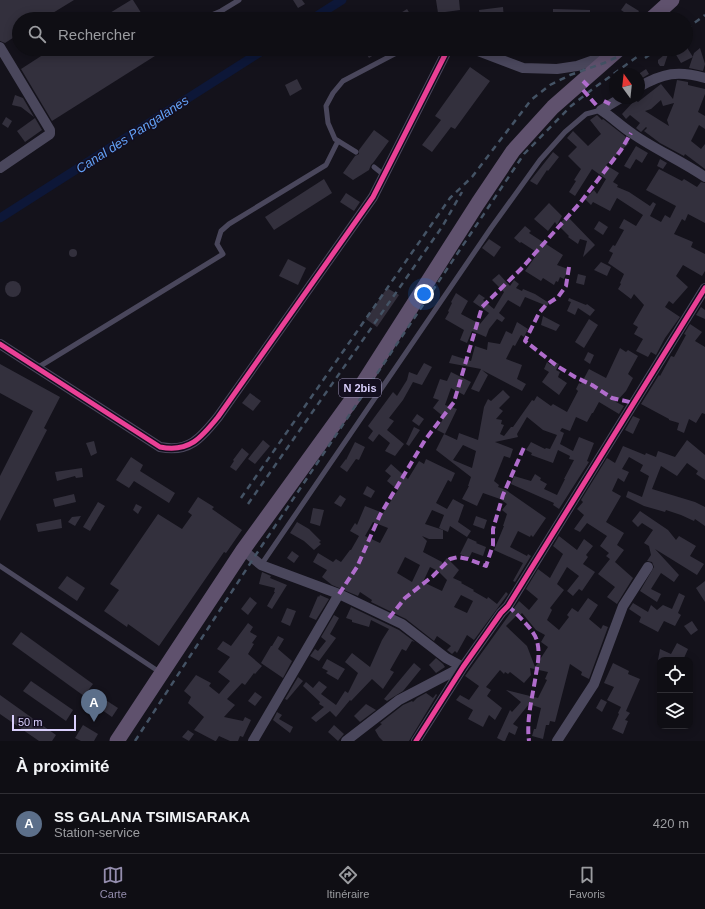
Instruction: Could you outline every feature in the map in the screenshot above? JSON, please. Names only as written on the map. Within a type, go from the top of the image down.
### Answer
[{"type":"main road","points":[[659,12],[672,0]]},
{"type":"main road","name":"N 2bis","points":[[117,741],[243,550],[356,394],[478,202],[513,151],[553,107],[610,56]]},
{"type":"street","points":[[0,47],[50,130],[50,134],[0,168]]},
{"type":"street","points":[[0,344],[160,447],[171,449],[190,445],[198,441],[218,417],[373,197],[444,56]]},
{"type":"street","points":[[491,56],[523,68],[558,69],[577,66],[603,56]]},
{"type":"street","points":[[645,84],[653,79],[675,73],[705,78]]},
{"type":"street","points":[[611,104],[601,110],[631,133],[653,147],[686,164],[705,177]]},
{"type":"street","points":[[416,741],[463,667],[512,599],[705,288]]},
{"type":"street","points":[[243,550],[261,565],[338,594],[402,624],[446,658],[463,667]]},
{"type":"street","points":[[557,741],[594,684],[623,606],[648,567]]},
{"type":"street","points":[[253,741],[338,594]]},
{"type":"street","points":[[346,741],[399,700],[463,667]]},
{"type":"lane","points":[[219,12],[239,0]]},
{"type":"lane","points":[[356,152],[335,139],[328,123],[326,106],[333,93],[343,82],[391,56]]},
{"type":"lane","points":[[261,565],[491,228],[540,160],[565,132],[586,114],[601,110]]},
{"type":"lane","points":[[37,368],[223,254],[217,244],[221,231],[229,224],[326,165],[338,141]]},
{"type":"lane","points":[[374,167],[384,175]]},
{"type":"lane","points":[[0,566],[161,673]]},
{"type":"building","points":[[0,0],[74,0],[54,12],[12,12],[12,38],[5,43],[0,41]]},
{"type":"building","points":[[133,0],[141,12],[111,12]]},
{"type":"building","points":[[293,0],[302,0],[305,4],[298,8]]},
{"type":"building","points":[[436,0],[459,0],[460,10],[438,12]]},
{"type":"building","points":[[626,3],[639,11],[624,12],[621,10]]},
{"type":"building","points":[[503,7],[503,12],[479,12],[479,10]]},
{"type":"building","points":[[553,9],[590,10],[590,12],[553,12]]},
{"type":"building","points":[[700,48],[705,64],[703,71],[689,68],[694,53]]},
{"type":"building","points":[[41,56],[155,56],[52,121],[21,69]]},
{"type":"building","points":[[663,56],[667,56],[664,66],[660,66],[658,60]]},
{"type":"building","points":[[677,56],[693,57],[681,63]]},
{"type":"building","points":[[470,67],[490,81],[455,129],[451,127],[432,152],[422,145],[441,120],[435,116]]},
{"type":"building","points":[[645,70],[649,74],[645,76]]},
{"type":"building","points":[[297,79],[302,89],[290,96],[285,85]]},
{"type":"building","points":[[677,80],[688,82],[688,85],[705,89],[705,94],[698,112],[705,116],[705,129],[699,125],[691,141],[701,149],[705,144],[705,169],[685,154],[684,156],[660,143],[644,131],[647,128],[646,127],[641,132],[636,128],[640,123],[630,115],[626,119],[622,114],[631,104],[645,104],[645,97],[661,84],[673,99]],"holes":[[[661,100],[663,106],[674,103],[667,120],[669,126],[645,111],[651,109]]]},
{"type":"building","points":[[15,95],[23,98],[34,117],[21,107],[12,105]]},
{"type":"building","points":[[597,115],[626,137],[625,140],[629,143],[606,165],[619,173],[613,182],[618,185],[617,187],[629,192],[650,206],[653,202],[656,204],[650,216],[661,222],[665,215],[670,218],[676,206],[646,190],[659,169],[682,181],[684,179],[697,187],[701,182],[705,183],[705,223],[688,214],[685,221],[682,219],[674,234],[693,242],[691,247],[705,254],[705,271],[702,276],[683,265],[676,276],[688,287],[673,304],[669,301],[665,307],[680,317],[665,338],[656,355],[651,352],[648,357],[636,351],[643,339],[634,334],[638,327],[633,324],[644,305],[634,294],[631,299],[618,289],[624,274],[608,263],[613,253],[609,251],[613,245],[615,246],[624,230],[619,228],[624,219],[636,226],[643,215],[617,198],[610,211],[593,202],[591,205],[585,199],[594,190],[597,194],[606,179],[592,169],[575,196],[569,192],[581,169],[568,156],[577,147],[567,138],[573,131],[588,146],[601,134],[590,120]]},
{"type":"building","points":[[6,117],[12,121],[8,128],[2,124]]},
{"type":"building","points":[[35,118],[42,130],[25,142],[17,131]]},
{"type":"building","points":[[374,130],[389,141],[369,170],[353,180],[343,173],[355,156],[359,154],[359,150]]},
{"type":"building","points":[[636,146],[648,153],[642,163],[636,159],[630,169],[624,166]]},
{"type":"building","points":[[553,152],[559,157],[548,171],[547,170],[537,185],[530,181]]},
{"type":"building","points":[[660,159],[667,163],[663,169],[657,166]]},
{"type":"building","points":[[324,179],[332,193],[274,230],[265,217]]},
{"type":"building","points":[[346,193],[360,202],[354,211],[340,202]]},
{"type":"building","points":[[549,203],[562,216],[557,225],[555,222],[548,231],[534,219]]},
{"type":"building","points":[[567,216],[595,245],[583,257],[587,241],[580,239],[578,244],[568,237],[569,236],[558,225]]},
{"type":"building","points":[[599,221],[608,227],[603,235],[594,229]]},
{"type":"building","points":[[525,226],[531,231],[529,233],[563,255],[557,265],[568,269],[564,279],[560,277],[558,282],[556,281],[554,285],[543,278],[541,281],[525,271],[538,253],[514,238]]},
{"type":"building","points":[[489,239],[501,247],[494,257],[482,248]]},
{"type":"building","points":[[71,249],[75,249],[77,253],[75,257],[71,257],[69,255],[69,251]]},
{"type":"building","points":[[288,259],[306,268],[298,285],[279,276]]},
{"type":"building","points":[[601,262],[611,267],[607,276],[594,270]]},
{"type":"building","points":[[499,274],[510,286],[514,280],[519,284],[516,288],[535,294],[549,303],[547,306],[525,297],[520,307],[508,300],[499,313],[505,318],[502,322],[497,319],[489,329],[486,337],[472,331],[467,343],[460,340],[464,330],[445,319],[456,293],[468,301],[461,314],[480,324],[489,313],[473,302],[479,294],[485,298],[483,300],[494,309],[504,292],[492,280]]},
{"type":"building","points":[[578,274],[586,276],[584,285],[576,283]]},
{"type":"building","points":[[10,281],[16,281],[21,286],[19,295],[16,297],[10,297],[5,292],[5,286]]},
{"type":"building","points":[[387,288],[399,295],[377,327],[366,319]]},
{"type":"building","points":[[569,298],[586,305],[587,304],[595,310],[590,316],[578,308],[575,315],[567,311],[571,302],[568,301]]},
{"type":"building","points":[[701,307],[705,310],[705,319],[696,315]]},
{"type":"building","points":[[543,316],[560,325],[556,331],[541,325]]},
{"type":"building","points":[[589,319],[598,325],[584,348],[575,342]]},
{"type":"building","points":[[517,322],[528,329],[524,337],[521,335],[515,346],[513,345],[506,359],[522,365],[517,379],[526,384],[522,391],[482,370],[488,375],[479,392],[471,389],[481,369],[449,363],[452,355],[471,361],[475,346],[487,350],[488,342],[500,344],[506,331],[512,334]]},
{"type":"building","points":[[690,324],[702,332],[695,341],[705,347],[705,414],[702,413],[696,423],[689,419],[684,433],[677,430],[679,423],[669,420],[641,404],[659,375],[660,376],[671,356],[674,357]]},
{"type":"building","points":[[620,348],[626,352],[628,350],[638,356],[628,374],[633,378],[626,391],[616,402],[624,406],[619,414],[599,402],[587,422],[576,417],[570,431],[562,428],[560,431],[564,433],[560,444],[573,451],[579,437],[594,443],[587,461],[589,462],[559,509],[553,505],[554,503],[511,484],[514,476],[531,481],[535,474],[541,478],[540,480],[547,484],[544,489],[557,495],[574,460],[569,459],[570,456],[558,450],[553,463],[531,455],[532,453],[526,450],[531,442],[545,449],[550,449],[557,435],[543,430],[527,417],[517,434],[518,437],[495,442],[513,449],[510,458],[504,456],[494,481],[499,485],[498,487],[506,490],[546,518],[533,537],[518,531],[510,547],[527,556],[528,554],[531,556],[515,582],[513,581],[523,563],[494,550],[504,526],[507,514],[502,510],[507,504],[500,499],[483,493],[477,506],[462,499],[469,486],[471,477],[436,450],[444,434],[457,440],[459,433],[478,440],[484,407],[488,399],[491,401],[503,390],[510,397],[499,408],[503,411],[496,419],[502,420],[501,424],[504,425],[500,434],[504,436],[511,427],[513,427],[532,400],[534,401],[537,396],[551,406],[553,404],[567,412],[578,391],[576,389],[579,383],[581,384],[589,369],[606,378]],"holes":[[[463,445],[476,451],[472,468],[453,460]]]},
{"type":"building","points":[[588,352],[594,355],[590,364],[584,360]]},
{"type":"building","points":[[553,361],[559,364],[556,370],[560,372],[558,377],[567,383],[559,395],[542,382],[549,372],[544,369],[547,362],[551,365]]},
{"type":"building","points":[[424,363],[432,367],[422,385],[413,382],[403,400],[389,418],[394,421],[387,430],[404,444],[395,456],[385,451],[390,443],[379,434],[373,442],[368,438],[373,431],[368,426],[393,392],[397,396],[407,380],[409,372],[417,375]]},
{"type":"building","points":[[0,364],[60,397],[44,428],[47,430],[0,521],[0,476],[33,411],[0,393]]},
{"type":"building","points":[[451,372],[471,382],[464,395],[451,388],[445,405],[457,409],[445,434],[437,430],[444,417],[433,408],[439,400],[433,398],[440,379],[447,381]]},
{"type":"building","points":[[250,393],[261,401],[253,411],[242,403]]},
{"type":"building","points":[[417,414],[424,419],[419,426],[412,421]]},
{"type":"building","points":[[633,416],[640,419],[633,434],[625,430]]},
{"type":"building","points":[[414,427],[420,430],[409,446],[406,444]]},
{"type":"building","points":[[263,440],[270,446],[255,464],[248,459]]},
{"type":"building","points":[[687,440],[705,455],[705,480],[696,474],[698,471],[687,463],[677,476],[661,466],[652,489],[695,502],[705,507],[705,526],[695,519],[694,521],[666,510],[665,512],[644,506],[626,497],[628,491],[642,497],[649,476],[640,471],[643,465],[629,457],[622,469],[629,472],[624,482],[618,478],[612,491],[621,496],[606,522],[624,533],[617,545],[624,550],[615,562],[633,578],[617,604],[607,597],[615,587],[598,574],[610,559],[606,556],[609,553],[600,546],[607,536],[587,523],[580,532],[574,529],[584,515],[577,509],[583,502],[581,500],[607,458],[615,463],[623,446],[645,455],[646,453],[656,457],[658,451],[675,457]]},
{"type":"building","points":[[94,441],[97,453],[91,456],[86,443]]},
{"type":"building","points":[[355,442],[365,447],[359,460],[356,459],[347,472],[340,467],[346,460]]},
{"type":"building","points":[[242,448],[249,454],[236,471],[230,467],[234,461],[233,460]]},
{"type":"building","points":[[131,457],[143,465],[140,471],[175,493],[169,503],[134,481],[129,488],[116,480]]},
{"type":"building","points":[[426,459],[455,473],[451,482],[448,480],[436,503],[447,509],[453,499],[464,505],[458,522],[471,531],[467,537],[450,526],[448,532],[439,528],[444,515],[432,510],[425,524],[443,530],[443,539],[429,539],[422,536],[427,541],[423,552],[442,562],[442,564],[447,558],[459,570],[453,578],[462,582],[461,583],[487,599],[488,597],[497,604],[506,592],[508,594],[474,640],[467,635],[457,653],[455,651],[452,654],[447,650],[451,646],[437,636],[434,641],[406,619],[371,602],[372,600],[360,592],[358,596],[332,585],[322,577],[327,570],[313,562],[318,553],[333,562],[336,559],[341,562],[351,550],[359,536],[350,531],[355,523],[357,525],[365,506],[383,513],[398,490],[387,481],[391,476],[385,471],[391,464],[408,479],[419,461],[424,464]],"holes":[[[373,522],[388,528],[380,543],[365,536]],[[405,557],[420,565],[412,582],[397,573]],[[430,567],[438,571],[447,580],[442,591],[423,582]],[[461,595],[473,601],[467,613],[454,607]]]},
{"type":"building","points":[[82,468],[83,477],[76,478],[75,476],[57,481],[55,472]]},
{"type":"building","points":[[367,486],[375,491],[371,498],[363,494]]},
{"type":"building","points":[[74,494],[76,502],[55,507],[53,499]]},
{"type":"building","points":[[340,495],[346,499],[341,507],[334,503]]},
{"type":"building","points":[[198,497],[214,507],[212,509],[242,530],[226,553],[224,552],[159,646],[128,624],[127,627],[104,611],[119,590],[110,584],[158,514],[182,529],[192,515],[188,512]]},
{"type":"building","points":[[98,502],[105,506],[90,531],[83,527]]},
{"type":"building","points":[[136,504],[142,507],[138,514],[133,510]]},
{"type":"building","points":[[313,508],[324,510],[320,526],[310,523]]},
{"type":"building","points":[[640,511],[668,530],[676,540],[679,536],[696,546],[690,556],[704,564],[697,575],[655,549],[679,575],[674,582],[661,573],[651,589],[661,594],[657,602],[640,591],[654,567],[652,562],[647,561],[651,555],[649,546],[644,543],[653,530],[642,523],[638,527],[632,521]]},
{"type":"building","points":[[81,516],[75,526],[68,522],[72,517]]},
{"type":"building","points":[[476,516],[487,520],[484,529],[473,525]]},
{"type":"building","points":[[61,519],[62,528],[38,532],[36,524]]},
{"type":"building","points":[[297,522],[309,529],[321,541],[319,542],[321,544],[314,550],[304,541],[290,533]]},
{"type":"building","points":[[559,536],[577,550],[584,539],[593,546],[586,555],[588,557],[583,564],[595,572],[582,591],[579,589],[573,596],[567,591],[579,576],[567,567],[557,584],[564,590],[550,608],[552,610],[547,620],[559,630],[569,617],[567,615],[572,608],[578,612],[588,598],[598,605],[589,619],[601,629],[603,625],[608,627],[589,679],[581,675],[582,672],[570,664],[555,722],[550,721],[549,725],[546,725],[543,739],[532,736],[534,729],[536,729],[541,708],[529,704],[513,724],[518,727],[515,735],[509,732],[505,741],[503,741],[497,738],[510,710],[512,712],[521,702],[506,690],[538,698],[547,680],[545,679],[548,672],[530,668],[531,675],[524,683],[510,672],[508,674],[505,672],[504,674],[500,670],[486,687],[491,690],[487,696],[502,708],[495,720],[489,715],[483,727],[468,719],[473,710],[456,700],[460,695],[469,700],[479,686],[465,676],[519,601],[529,610],[538,599],[526,589],[538,569],[550,578],[563,554],[553,546]],"holes":[[[519,613],[520,615],[522,613],[536,630],[545,635],[541,642],[548,647],[535,667],[527,646],[506,626]]]},
{"type":"building","points":[[468,538],[486,547],[483,556],[472,552],[469,558],[460,554]]},
{"type":"building","points":[[292,551],[299,556],[294,563],[287,558]]},
{"type":"building","points":[[262,572],[271,576],[270,578],[287,585],[272,609],[267,606],[275,592],[275,588],[259,584]]},
{"type":"building","points":[[67,576],[85,588],[77,601],[58,588]]},
{"type":"building","points":[[705,581],[705,602],[696,588]]},
{"type":"building","points":[[679,593],[685,596],[678,613],[681,615],[675,626],[664,621],[658,632],[639,622],[641,617],[629,609],[633,603],[648,612],[651,605],[657,610],[663,605],[672,609]]},
{"type":"building","points":[[320,595],[329,599],[316,620],[309,617],[318,596],[319,597]]},
{"type":"building","points":[[250,597],[257,603],[248,615],[241,609]]},
{"type":"building","points":[[351,607],[399,630],[415,642],[412,641],[406,651],[402,649],[390,670],[394,672],[383,689],[372,679],[351,701],[350,700],[336,717],[330,711],[316,722],[311,718],[324,707],[319,704],[320,702],[303,686],[306,682],[313,688],[319,681],[327,687],[321,694],[336,705],[345,691],[348,693],[358,673],[345,662],[352,653],[370,667],[382,640],[389,629],[371,620],[369,627],[352,622],[352,620],[346,618]]},
{"type":"building","points":[[287,608],[296,611],[290,626],[281,622]]},
{"type":"building","points":[[334,615],[339,618],[330,634],[336,638],[319,661],[310,656],[315,649],[318,651],[326,641],[321,637]]},
{"type":"building","points":[[692,621],[698,630],[691,635],[684,626]]},
{"type":"building","points":[[248,623],[253,627],[250,632],[257,636],[252,643],[254,644],[248,654],[262,666],[255,674],[254,673],[245,685],[242,683],[227,699],[235,705],[224,717],[243,721],[245,717],[251,720],[243,737],[240,736],[238,741],[230,741],[219,736],[215,741],[194,730],[204,717],[188,703],[191,697],[184,691],[196,675],[211,683],[209,686],[219,694],[230,681],[218,672],[230,657],[217,649],[223,641],[231,646]]},
{"type":"building","points":[[21,632],[93,684],[84,696],[12,644]]},
{"type":"building","points":[[278,636],[284,639],[278,649],[292,661],[283,678],[261,663]]},
{"type":"building","points":[[677,643],[688,649],[684,657],[659,657],[660,649],[671,654]]},
{"type":"building","points":[[436,658],[445,667],[436,673],[429,665]]},
{"type":"building","points":[[327,659],[345,669],[338,680],[326,673],[328,671],[322,668]]},
{"type":"building","points":[[414,663],[421,669],[403,691],[387,701],[384,699]]},
{"type":"building","points":[[613,663],[629,671],[628,674],[640,679],[626,711],[630,713],[625,720],[628,721],[623,734],[612,729],[621,707],[607,700],[614,687],[604,683]]},
{"type":"building","points":[[298,677],[303,681],[287,700],[285,699]]},
{"type":"building","points":[[31,681],[73,710],[66,721],[23,691]]},
{"type":"building","points":[[255,692],[262,697],[255,706],[248,701]]},
{"type":"building","points":[[426,693],[433,698],[436,694],[437,695],[409,741],[383,741],[375,730],[382,724],[380,723],[403,705],[412,701],[413,702]]},
{"type":"building","points":[[0,695],[56,735],[52,741],[39,741],[0,714]]},
{"type":"building","points":[[101,697],[118,708],[112,717],[95,705]]},
{"type":"building","points":[[601,699],[607,702],[602,712],[596,708]]},
{"type":"building","points":[[366,704],[376,710],[360,722],[354,716]]},
{"type":"building","points":[[277,712],[282,715],[279,719],[293,727],[290,733],[273,720]]},
{"type":"building","points":[[83,725],[98,734],[94,741],[81,741],[75,738]]},
{"type":"building","points":[[334,725],[344,734],[338,741],[328,732]]},
{"type":"building","points":[[188,730],[194,734],[189,741],[182,737]]},
{"type":"waterway","name":"Canal des Pangalanes","points":[[323,12],[342,0]]},
{"type":"waterway","name":"Canal des Pangalanes","points":[[0,218],[254,56]]},
{"type":"railway","points":[[693,24],[705,15]]},
{"type":"railway","points":[[241,498],[450,198],[472,177],[531,100],[550,85],[570,75],[620,56]]},
{"type":"railway","points":[[135,741],[253,559],[524,154],[571,106],[638,56]]},
{"type":"railway","points":[[248,504],[442,227],[462,192]]},
{"type":"marked path","points":[[583,81],[588,86]]},
{"type":"marked path","points":[[583,90],[597,106]]},
{"type":"marked path","points":[[604,101],[609,104]]},
{"type":"marked path","points":[[339,594],[357,567],[380,515],[425,440],[454,402],[482,307],[521,269],[580,203],[621,150],[631,133]]},
{"type":"marked path","points":[[569,267],[566,286],[558,297],[546,305],[539,313],[525,341],[557,366],[575,377],[592,385],[612,398],[634,403]]},
{"type":"marked path","points":[[389,618],[405,598],[433,576],[450,559],[458,557],[486,566],[493,545],[493,529],[503,495],[525,445]]},
{"type":"marked path","points":[[508,606],[533,632],[538,645],[538,662],[528,724],[529,741]]},
{"type":"cycle path","points":[[0,344],[160,447],[179,448],[194,442],[218,417],[373,197],[444,56]]},
{"type":"cycle path","points":[[416,741],[463,667],[501,613],[508,606],[705,288]]},
{"type":"place","name":"SS GALANA TSIMISARAKA","points":[[94,722]]}]
